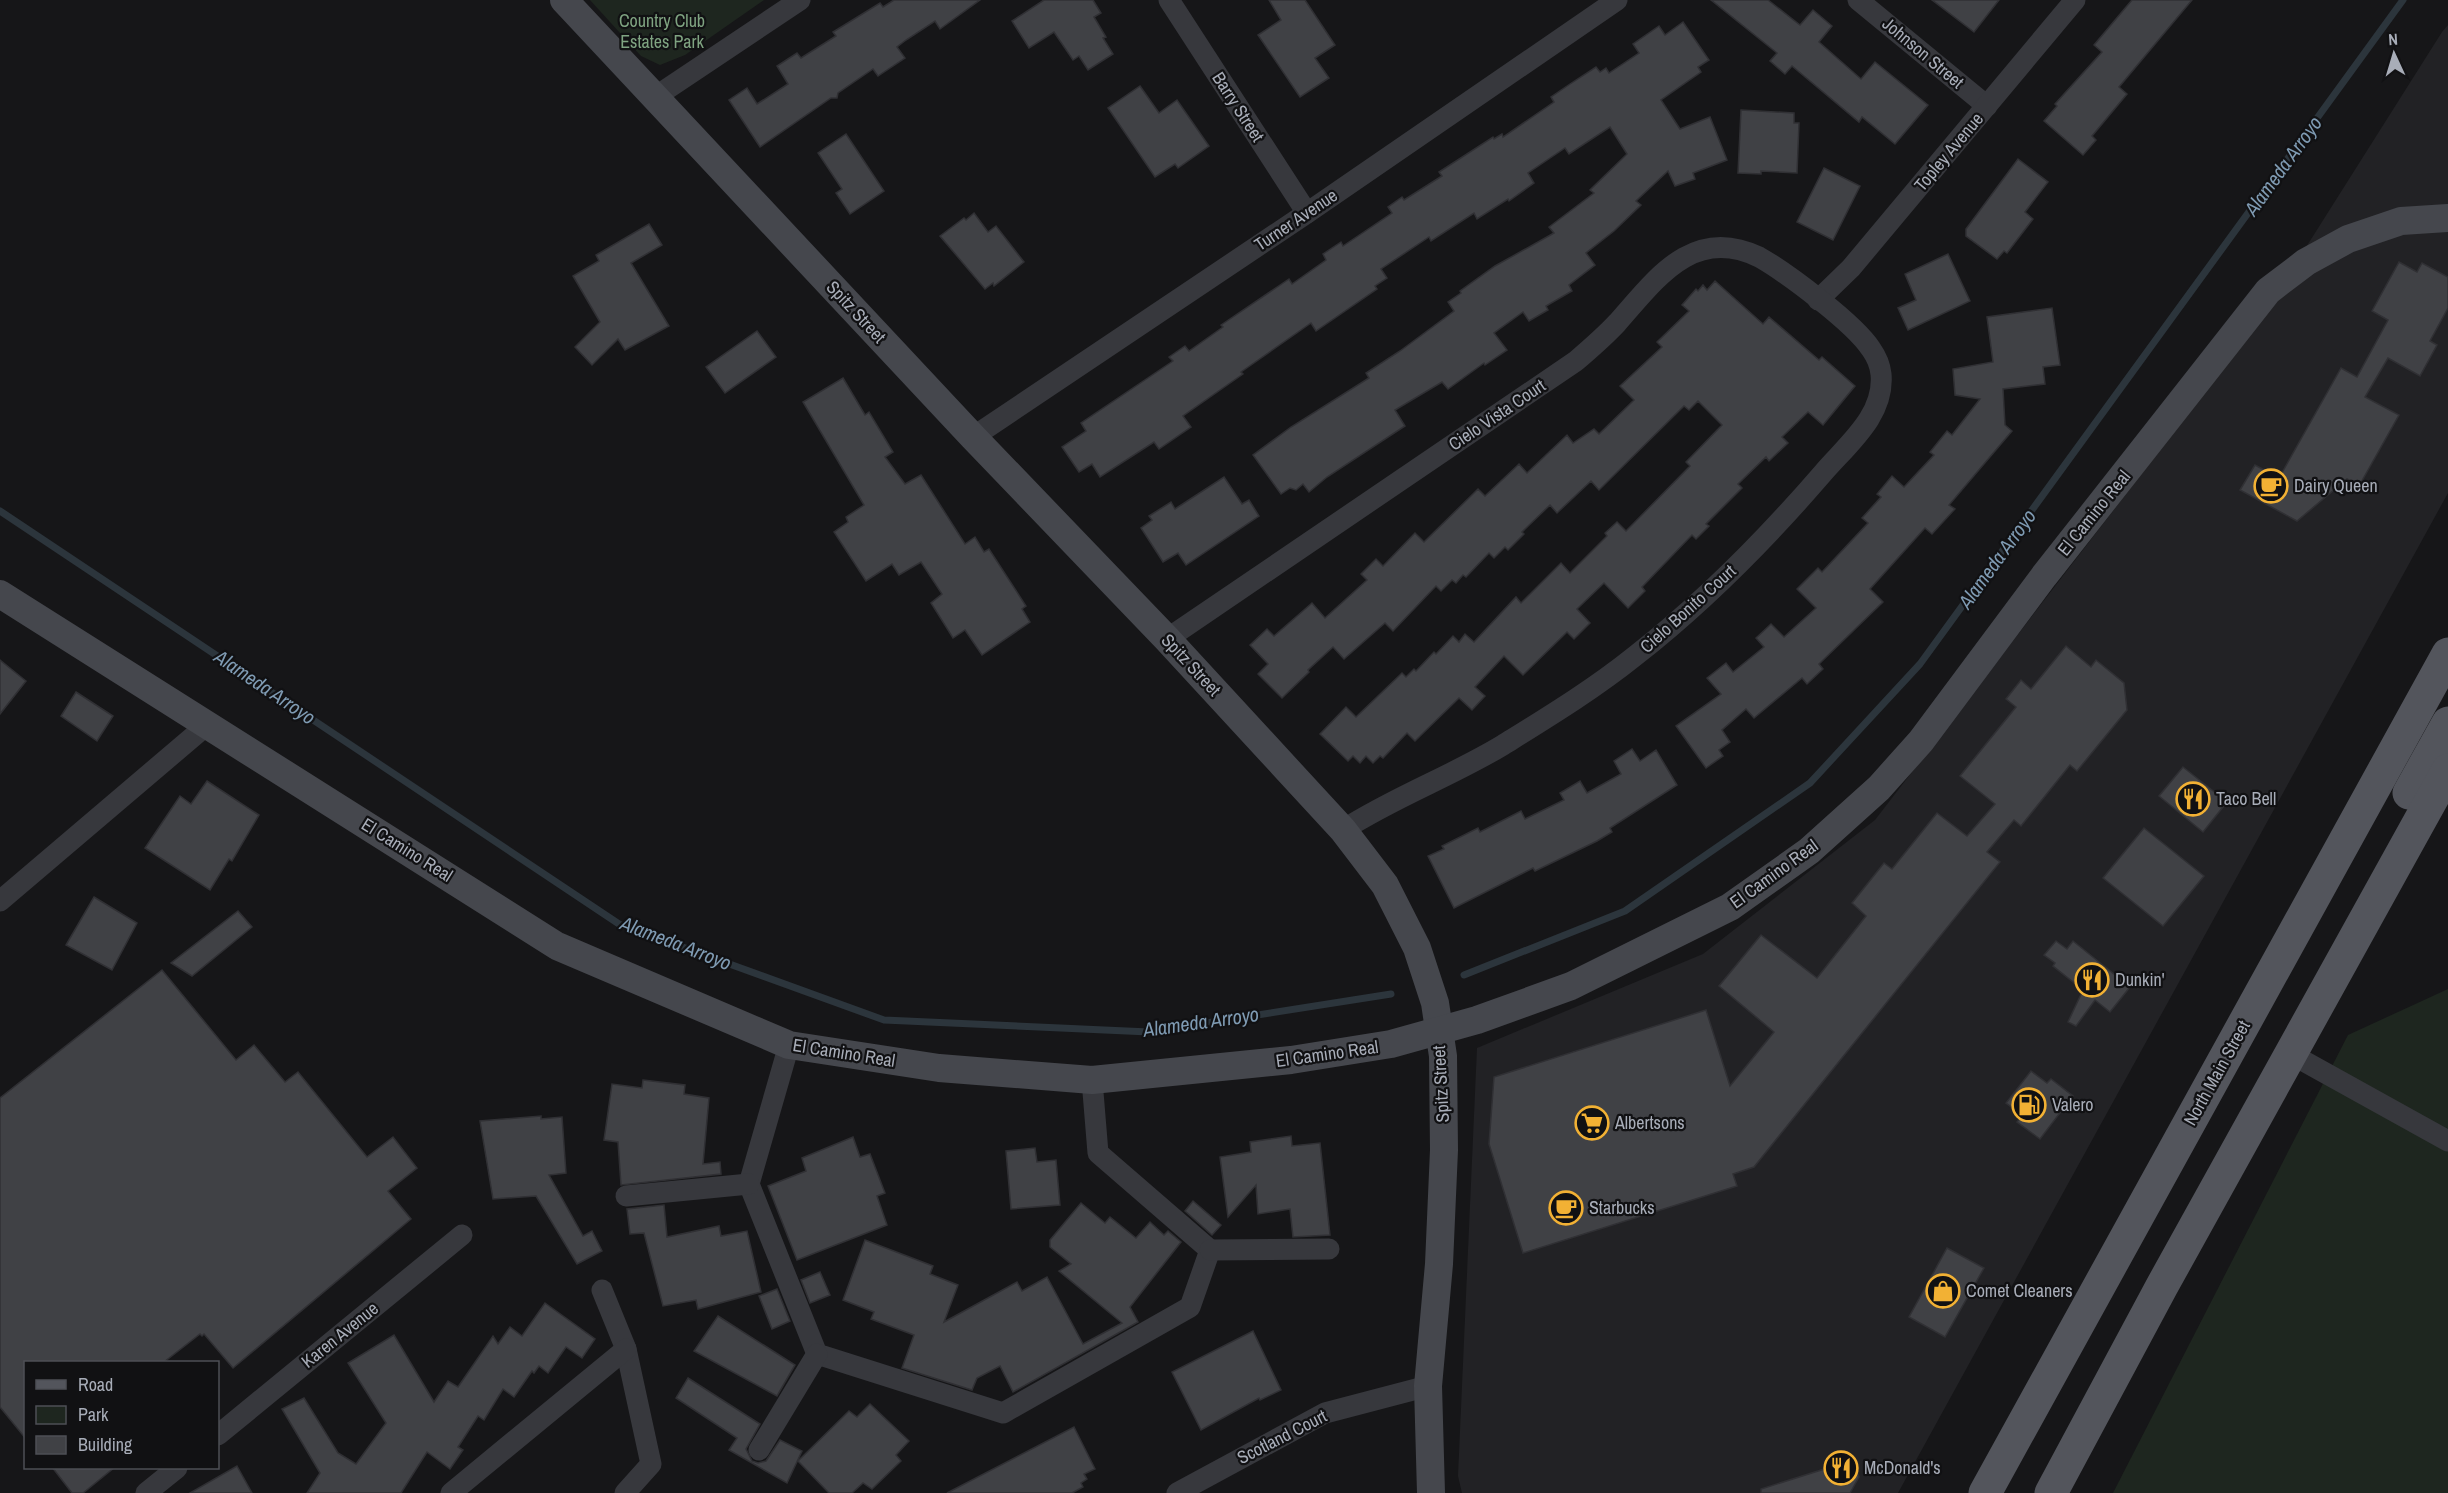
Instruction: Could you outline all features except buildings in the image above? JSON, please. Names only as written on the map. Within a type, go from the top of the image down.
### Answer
[{"type":"main road","name":"North Main Street","points":[[1985,1493],[2448,654]]},
{"type":"main road","points":[[2406,846],[2401,828],[2401,808],[2448,723]]},
{"type":"main road","points":[[2051,1493],[2162,1286],[2448,770]]},
{"type":"street","name":"Spitz Street","points":[[564,0],[1167,639],[1343,830],[1385,885],[1417,948],[1435,1003],[1443,1056],[1444,1150],[1439,1264],[1428,1386],[1431,1493]]},
{"type":"street","points":[[655,97],[800,0]]},
{"type":"street","name":"Barry Street","points":[[1169,0],[1307,213]]},
{"type":"street","name":"Turner Avenue","points":[[974,437],[1307,213],[1617,0]]},
{"type":"street","name":"Johnson Street","points":[[1858,0],[1987,106]]},
{"type":"street","name":"Topley Avenue","points":[[1818,300],[1851,268],[2075,0]]},
{"type":"street","name":"El Camino Real","points":[[0,594],[557,946],[789,1046],[939,1068],[1092,1080],[1291,1060],[1391,1044],[1524,1004],[1612,966],[1730,907],[1809,851],[1880,788],[1921,741],[2044,576],[2268,291],[2306,262],[2348,239],[2402,220],[2448,218]]},
{"type":"street","name":"Cielo Vista Court","points":[[1167,639],[1576,361],[1608,332],[1662,272],[1680,258],[1715,248],[1749,252],[1769,262],[1818,300]]},
{"type":"street","name":"Cielo Bonito Court","points":[[1343,830],[1500,746],[1635,657],[1713,590],[1786,516],[1865,424],[1877,406],[1881,395],[1880,372],[1872,350],[1858,333],[1818,300]]},
{"type":"street","points":[[0,901],[208,724]]},
{"type":"street","points":[[789,1046],[749,1184],[817,1354]]},
{"type":"street","points":[[2291,1054],[2448,1141]]},
{"type":"street","points":[[1092,1080],[1098,1153],[1210,1250],[1329,1249]]},
{"type":"street","points":[[626,1196],[749,1184]]},
{"type":"street","name":"Karen Avenue","points":[[219,1434],[462,1235]]},
{"type":"street","points":[[817,1354],[1003,1413],[1190,1307],[1210,1250]]},
{"type":"street","points":[[602,1290],[626,1350],[651,1464],[625,1493]]},
{"type":"street","points":[[451,1493],[626,1350]]},
{"type":"street","points":[[759,1450],[817,1354]]},
{"type":"street","name":"Scotland Court","points":[[1177,1493],[1324,1413],[1428,1386]]},
{"type":"street","points":[[146,1493],[175,1469]]},
{"type":"shaded area","points":[[2448,25],[2448,493],[1898,1493],[1462,1493],[1458,1476],[1477,1048],[1703,954],[1875,820],[2260,320]]},
{"type":"green space","name":"Country Club Estates Park","points":[[590,0],[764,0],[685,55],[660,65],[641,56]]},
{"type":"green space","points":[[2448,989],[2448,1493],[2113,1493],[2348,1035]]},
{"type":"waterway","name":"Alameda Arroyo","points":[[1464,975],[1625,911],[1810,783],[1920,664],[2403,0]]},
{"type":"waterway","name":"Alameda Arroyo","points":[[0,511],[619,924],[884,1020],[1149,1032],[1391,994]]},
{"type":"place","name":"Dairy Queen","points":[[2271,486]]},
{"type":"place","name":"Taco Bell","points":[[2193,799]]},
{"type":"place","name":"Dunkin'","points":[[2092,980]]},
{"type":"place","name":"Valero","points":[[2029,1105]]},
{"type":"place","name":"Albertsons","points":[[1592,1123]]},
{"type":"place","name":"Starbucks","points":[[1566,1208]]},
{"type":"place","name":"Comet Cleaners","points":[[1943,1291]]},
{"type":"place","name":"McDonald's","points":[[1841,1468]]}]
